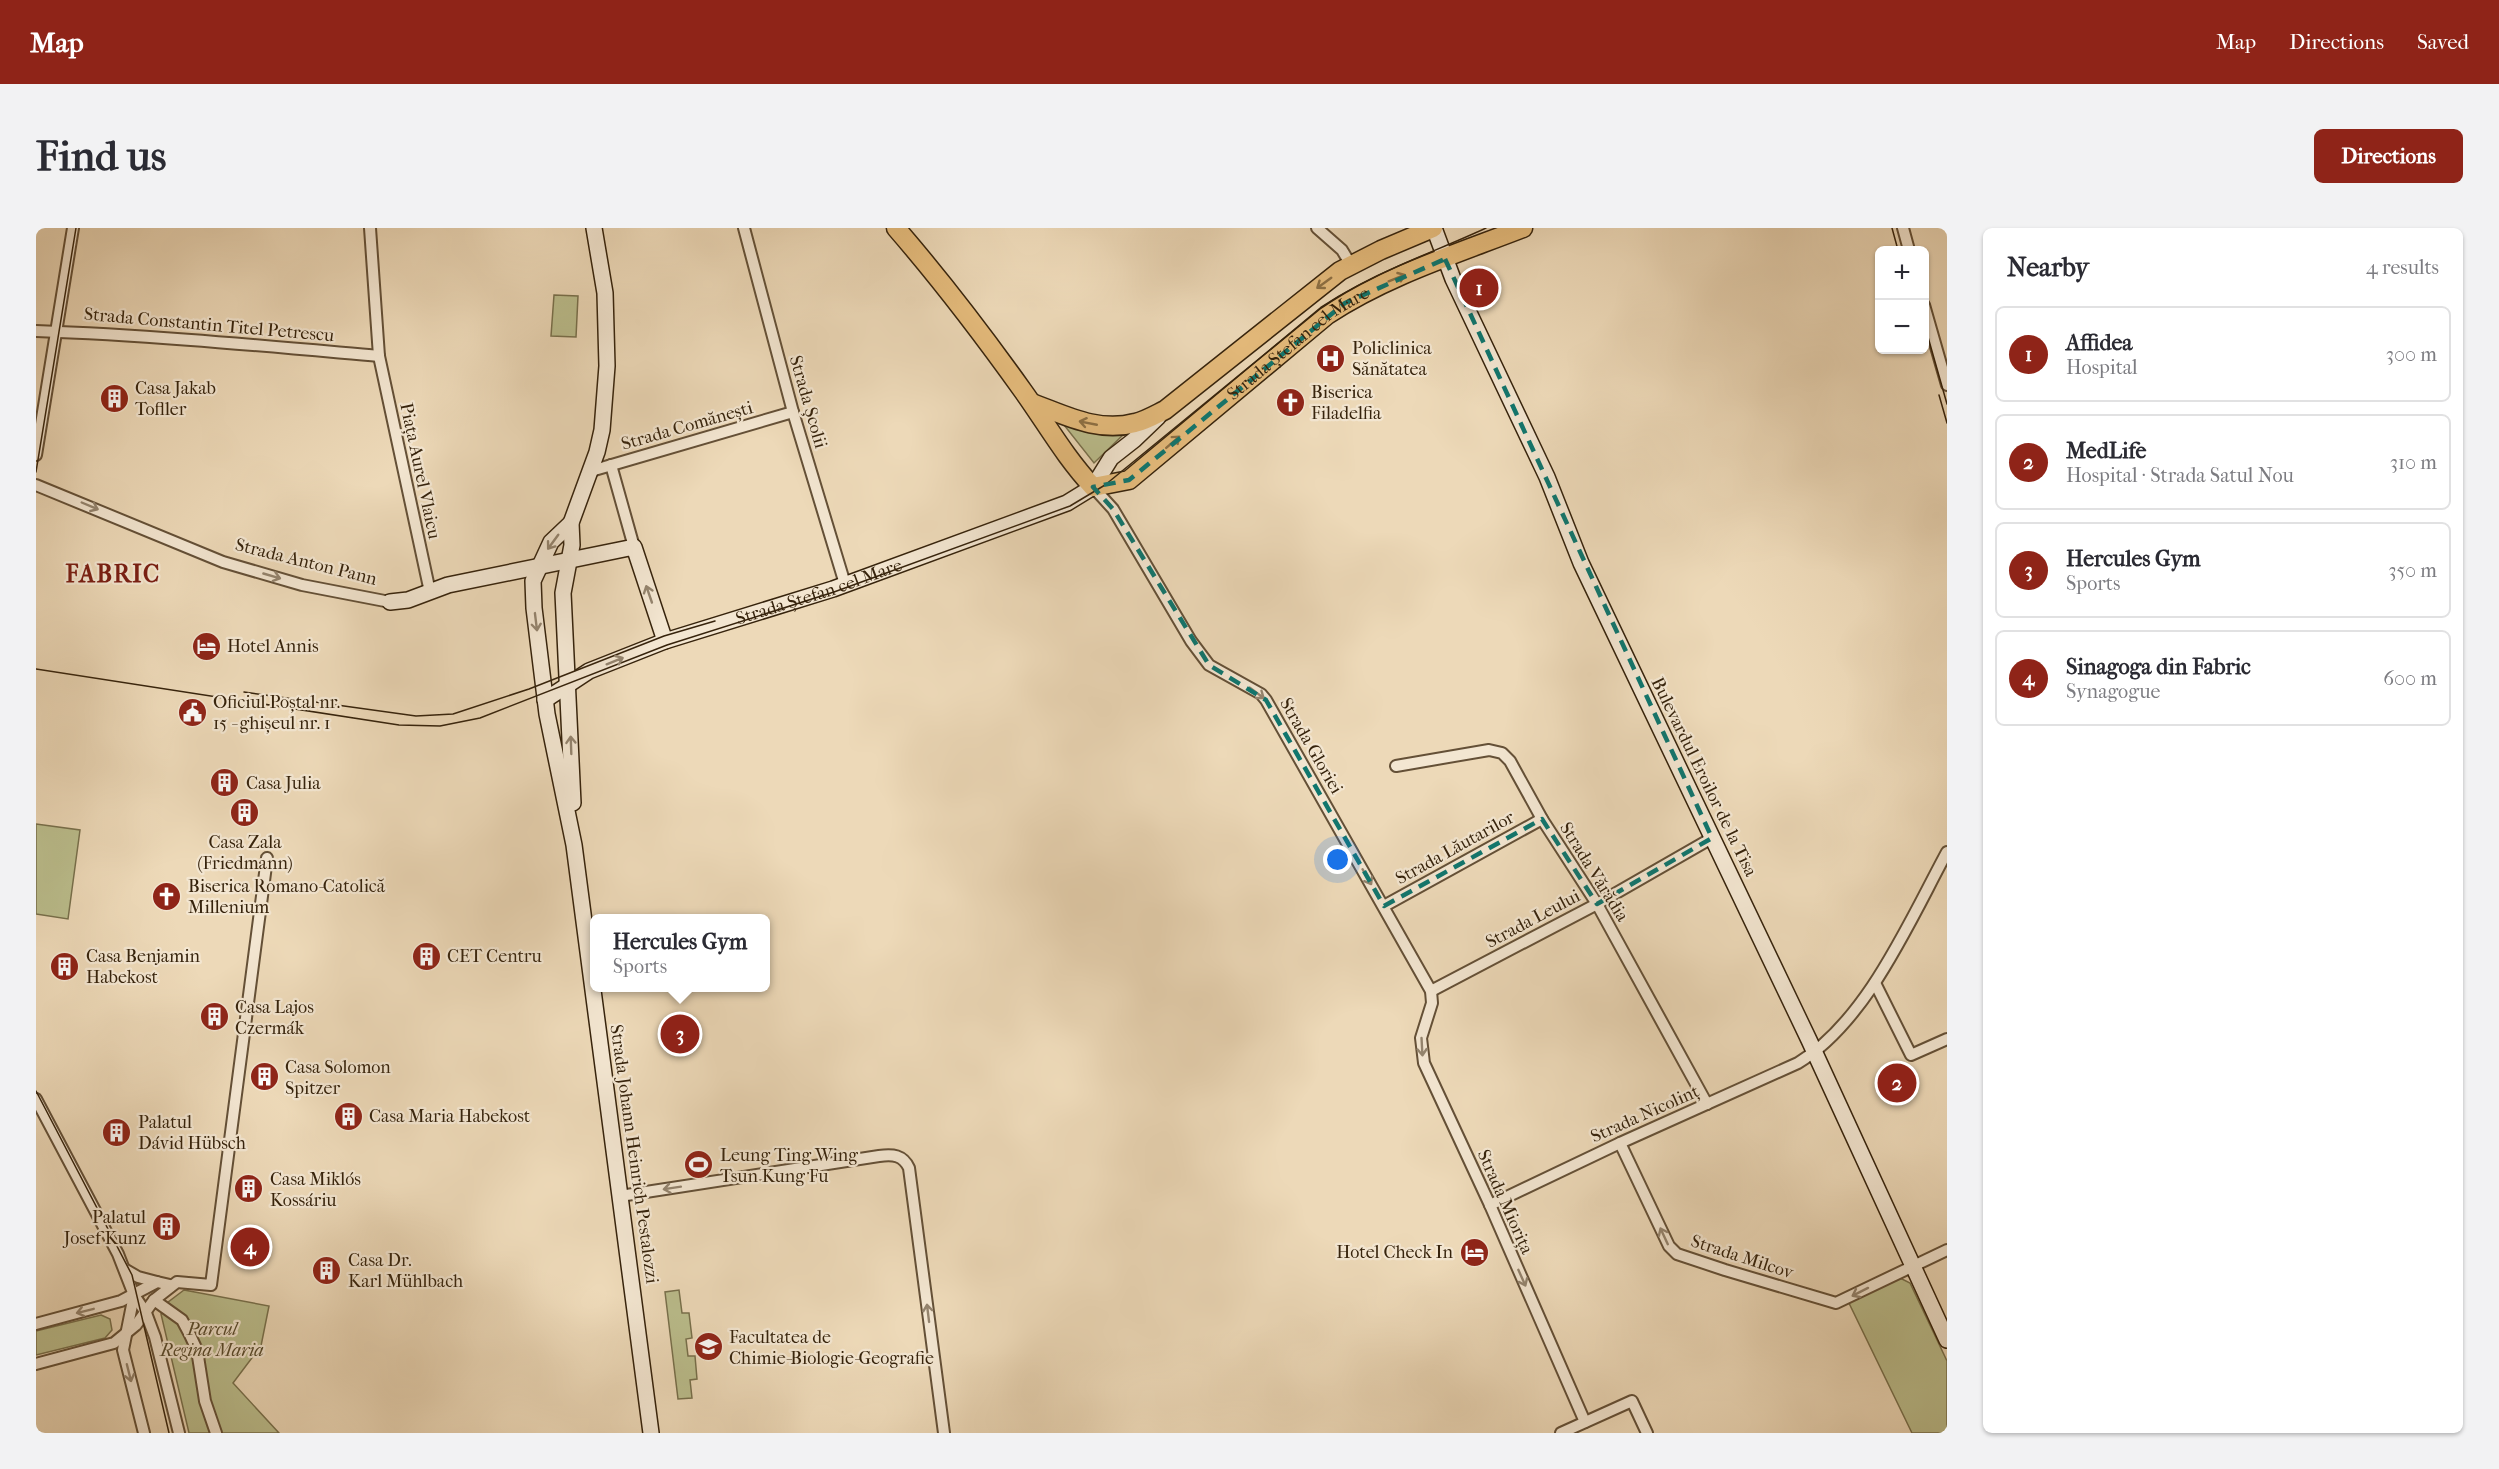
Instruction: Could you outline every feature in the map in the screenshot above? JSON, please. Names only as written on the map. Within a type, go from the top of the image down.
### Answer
[{"type":"main road","points":[[896,228],[934,272],[1032,403],[1054,439],[1093,487]]},
{"type":"main road","name":"Strada Ștefan cel Mare","points":[[1165,410],[1321,285],[1351,265],[1433,228]]},
{"type":"main road","name":"Strada Ștefan cel Mare","points":[[1093,487],[1129,480],[1212,409],[1345,303],[1381,284],[1523,228]]},
{"type":"main road","points":[[1032,403],[1078,421],[1105,426],[1135,423],[1165,410]]},
{"type":"street","points":[[36,455],[73,228]]},
{"type":"street","name":"Piața Aurel Vlaicu","points":[[370,228],[379,356],[430,592]]},
{"type":"street","points":[[571,523],[591,471],[602,430],[607,366],[605,293],[594,228]]},
{"type":"street","name":"Strada Școlii","points":[[744,228],[793,412],[845,585]]},
{"type":"street","points":[[1317,228],[1342,250],[1351,265]]},
{"type":"street","name":"Bulevardul Eroilor de la Tisa","points":[[1433,228],[1445,259],[1546,477],[1581,564],[1814,1053],[1947,1340]]},
{"type":"street","points":[[1903,228],[1908,246]]},
{"type":"street","points":[[1929,322],[1947,385]]},
{"type":"street","name":"Strada Constantin Titel Petrescu","points":[[36,331],[235,343],[379,356]]},
{"type":"street","name":"Strada Ștefan cel Mare","points":[[545,700],[589,671],[665,641],[845,585],[1067,503],[1093,487],[1111,458],[1134,440],[1165,410]]},
{"type":"street","name":"Strada Comănești","points":[[591,471],[793,412]]},
{"type":"street","points":[[611,465],[634,547],[665,641]]},
{"type":"street","name":"Strada Anton Pann","points":[[36,485],[223,562],[302,585],[390,602],[408,600],[448,585],[634,547]]},
{"type":"street","name":"Strada Gloriei","points":[[1093,487],[1113,509],[1191,641],[1207,662],[1214,669],[1261,694],[1266,700],[1431,991]]},
{"type":"street","name":"Strada Johann Heinrich Pestalozzi","points":[[571,523],[572,545],[563,593],[574,845]]},
{"type":"street","name":"Strada Johann Heinrich Pestalozzi","points":[[571,523],[551,542],[533,581],[545,700],[574,845],[590,967]]},
{"type":"street","points":[[541,565],[563,593]]},
{"type":"street","name":"Strada Vărădia","points":[[1396,766],[1477,751],[1495,751],[1510,761],[1542,819],[1597,904],[1707,1104]]},
{"type":"street","name":"Strada Lăutarilor","points":[[1384,906],[1542,819]]},
{"type":"street","name":"Strada Leului","points":[[1431,991],[1597,904],[1712,838]]},
{"type":"street","name":"Strada Nicolinț","points":[[1490,1205],[1620,1143],[1798,1063],[1814,1053],[1850,1016],[1875,983],[1947,852]]},
{"type":"street","points":[[36,1364],[109,1345],[126,1334],[146,1313],[154,1300],[170,1285],[183,1281],[211,1285],[267,858]]},
{"type":"street","points":[[1875,983],[1911,1055],[1947,1039]]},
{"type":"street","name":"Strada Miorița","points":[[1431,991],[1432,1003],[1421,1038],[1424,1063],[1490,1205],[1585,1422]]},
{"type":"street","name":"Strada Johann Heinrich Pestalozzi","points":[[593,992],[651,1433]]},
{"type":"street","points":[[36,1099],[126,1270],[134,1296],[146,1313],[155,1337],[178,1433]]},
{"type":"street","name":"Strada Milcov","points":[[1620,1143],[1669,1246],[1677,1254],[1836,1304],[1947,1251]]},
{"type":"street","points":[[620,1196],[887,1155],[903,1159],[910,1170],[944,1433]]},
{"type":"street","points":[[126,1270],[138,1277],[170,1285]]},
{"type":"street","points":[[36,1324],[134,1296],[157,1282]]},
{"type":"street","points":[[134,1296],[123,1350],[144,1433]]},
{"type":"street","points":[[154,1300],[182,1320],[197,1350],[206,1401],[216,1433]]},
{"type":"street","points":[[1561,1433],[1632,1401],[1647,1433]]},
{"type":"highlighted area","points":[[1445,259],[1712,838],[1597,904],[1542,819],[1384,906],[1266,700],[1209,665],[1113,509],[1093,487],[1129,480],[1345,303]]},
{"type":"green space","points":[[554,295],[578,296],[576,337],[551,336]]},
{"type":"green space","points":[[1064,425],[1126,432],[1094,463]]},
{"type":"green space","points":[[36,824],[80,830],[68,919],[36,914]]},
{"type":"green space","points":[[1900,1278],[1910,1283],[1947,1361],[1947,1433],[1912,1433],[1848,1301]]},
{"type":"green space","name":"Parcul Regina Maria","points":[[184,1290],[269,1306],[261,1346],[233,1383],[279,1433],[189,1433],[161,1314],[163,1306]]},
{"type":"green space","points":[[679,1290],[682,1313],[689,1313],[692,1338],[686,1339],[688,1356],[695,1356],[697,1379],[690,1380],[692,1398],[678,1399],[665,1292]]},
{"type":"green space","points":[[101,1315],[110,1319],[112,1330],[105,1338],[36,1355],[36,1331]]},
{"type":"tram line","points":[[36,472],[76,228]]},
{"type":"tram line","points":[[36,669],[399,725],[440,726],[480,718],[667,645],[834,592],[1070,506],[1105,485],[1320,309],[1339,296],[1380,274],[1486,228]]},
{"type":"tram line","points":[[1892,228],[1897,246]]},
{"type":"tram line","points":[[1929,341],[1947,404]]},
{"type":"tram line","points":[[1939,395],[1947,423]]},
{"type":"tram line","points":[[244,692],[416,716],[453,714],[529,689],[664,636],[715,621]]},
{"type":"tram line","points":[[36,1091],[132,1275],[169,1433]]},
{"type":"place","name":"Affidea","points":[[1479,288]]},
{"type":"place","name":"Policlinica Sănătatea","points":[[1331,358]]},
{"type":"place","name":"Casa Jakab Tofller","points":[[114,398]]},
{"type":"place","name":"Biserica Filadelfia","points":[[1290,402]]},
{"type":"place","name":"Hotel Annis","points":[[206,646]]},
{"type":"place","name":"Oficiul Poștal nr. 15 - ghișeul nr. 1","points":[[192,712]]},
{"type":"place","name":"Casa Julia","points":[[225,783]]},
{"type":"place","name":"Casa Zala (Friedmann)","points":[[245,813]]},
{"type":"place","name":"Biserica Romano-Catolică Millenium","points":[[167,896]]},
{"type":"place","name":"CET Centru","points":[[426,956]]},
{"type":"place","name":"Casa Benjamin Habekost","points":[[65,966]]},
{"type":"place","name":"Casa Lajos Czermák","points":[[214,1017]]},
{"type":"place","name":"Hercules Gym","points":[[680,1034]]},
{"type":"place","name":"Casa Solomon Spitzer","points":[[264,1077]]},
{"type":"place","name":"MedLife","points":[[1897,1083]]},
{"type":"place","name":"Casa Maria Habekost","points":[[348,1116]]},
{"type":"place","name":"Palatul Dávid Hübsch","points":[[117,1132]]},
{"type":"place","name":"Leung Ting Wing Tsun Kung Fu","points":[[699,1165]]},
{"type":"place","name":"Casa Miklós Kossáriu","points":[[249,1189]]},
{"type":"place","name":"Palatul Josef Kunz","points":[[167,1227]]},
{"type":"place","name":"Sinagoga din Fabric","points":[[250,1247]]},
{"type":"place","name":"Hotel Check In","points":[[1474,1252]]},
{"type":"place","name":"Casa Dr. Karl Mühlbach","points":[[327,1270]]},
{"type":"place","name":"Facultatea de Chimie-Biologie-Geografie","points":[[708,1347]]},
{"type":"district","name":"FABRIC","points":[[113,574]]}]
